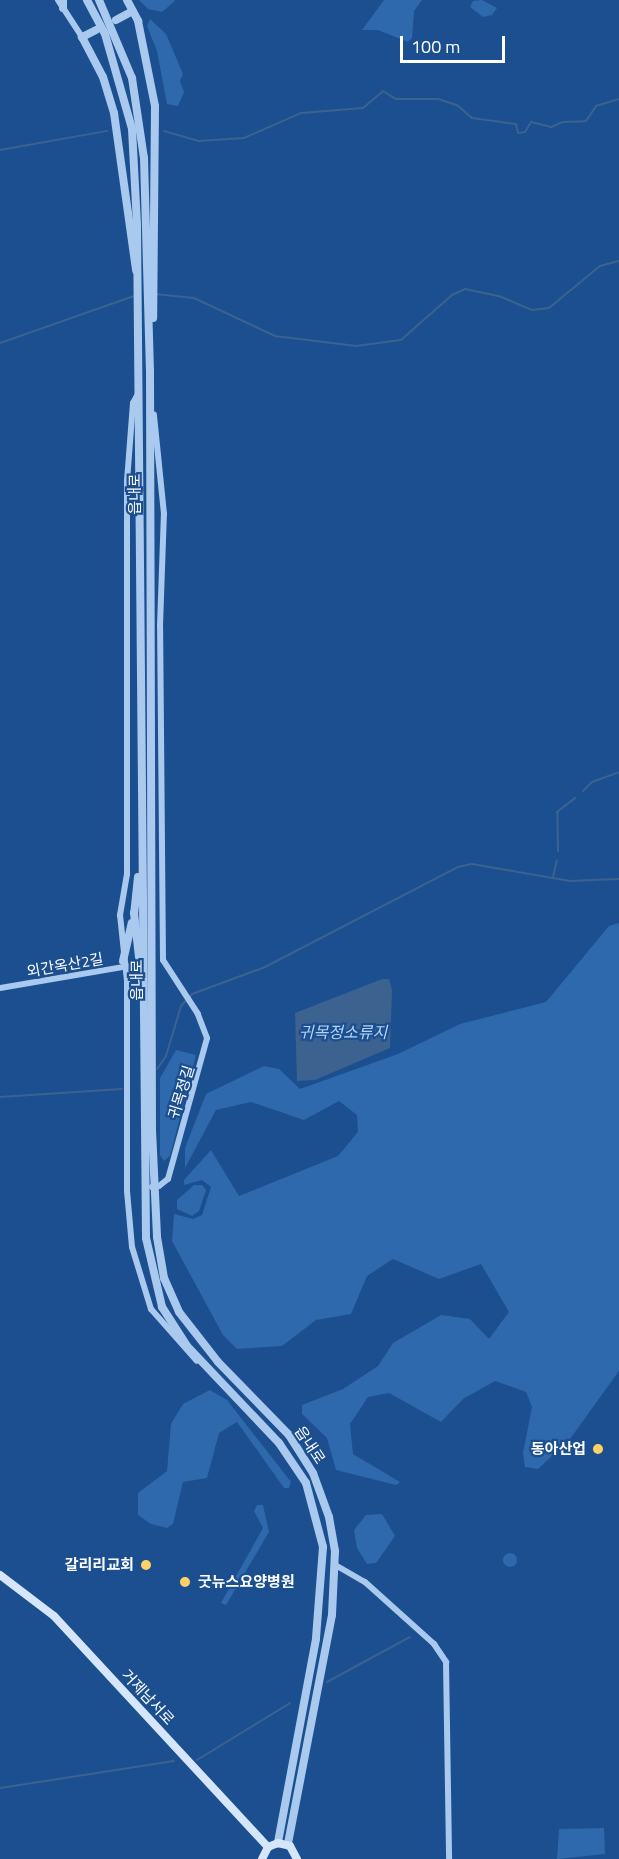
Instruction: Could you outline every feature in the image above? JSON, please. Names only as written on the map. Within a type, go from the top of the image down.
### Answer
[{"type":"main road","name":"거제남서로","points":[[0,1575],[54,1616],[268,1847]]},
{"type":"main road","points":[[262,1859],[268,1847],[283,1843],[297,1859]]},
{"type":"street","points":[[58,0],[63,4],[103,77],[114,113],[131,258],[138,275]]},
{"type":"street","name":"읍내로","points":[[87,0],[105,34],[132,129],[138,275],[142,969],[149,1187],[157,1237],[171,1295],[218,1362],[302,1454],[329,1517],[337,1566],[330,1626],[283,1843]]},
{"type":"street","name":"읍내로","points":[[99,0],[124,54],[142,126],[149,357],[149,1187],[146,1238],[162,1307],[188,1346],[279,1443],[306,1483],[317,1516],[324,1566],[304,1714],[283,1843]]},
{"type":"street","points":[[127,0],[132,11],[155,106],[154,293],[149,357]]},
{"type":"street","points":[[116,20],[132,11]]},
{"type":"street","points":[[82,38],[96,30]]},
{"type":"street","name":"귀목정길","points":[[149,357],[154,388],[154,441],[164,514],[160,626],[164,895],[160,915],[161,965],[192,1006],[207,1038],[205,1052],[168,1179],[149,1187]]},
{"type":"street","points":[[138,394],[133,403],[132,452],[126,513],[129,649],[127,874],[120,915],[124,964],[127,1191],[132,1247],[150,1309],[185,1351],[219,1379]]},
{"type":"street","points":[[124,964],[141,870]]},
{"type":"street","points":[[134,913],[142,969]]},
{"type":"street","name":"외간옥산2길","points":[[0,987],[124,964],[134,965]]},
{"type":"street","points":[[324,1566],[337,1566],[365,1582],[434,1644],[446,1662],[449,1859]]},
{"type":"shaded area","points":[[139,0],[175,1],[162,12],[148,9]]},
{"type":"shaded area","points":[[384,0],[422,0],[414,11],[412,38],[408,42],[378,30],[362,30]]},
{"type":"shaded area","points":[[482,0],[497,8],[492,15],[483,17],[470,7],[473,1]]},
{"type":"shaded area","points":[[150,19],[166,34],[183,74],[180,81],[184,92],[178,106],[167,104],[157,51],[147,26]]},
{"type":"shaded area","points":[[619,923],[619,1371],[570,1439],[538,1469],[525,1467],[523,1453],[532,1407],[526,1392],[495,1381],[463,1399],[441,1422],[389,1393],[368,1397],[350,1424],[353,1454],[400,1482],[396,1485],[336,1470],[327,1438],[302,1414],[302,1405],[343,1389],[378,1366],[393,1343],[441,1315],[470,1319],[489,1339],[509,1312],[481,1264],[439,1279],[393,1259],[367,1276],[351,1314],[316,1320],[282,1346],[237,1349],[223,1335],[172,1241],[174,1214],[193,1219],[202,1215],[211,1187],[202,1180],[184,1185],[184,1180],[211,1150],[239,1196],[338,1156],[358,1132],[357,1115],[339,1101],[304,1120],[251,1102],[216,1110],[185,1168],[185,1148],[206,1094],[264,1066],[279,1069],[300,1089],[398,1054],[460,1024],[546,1002],[609,926]]},
{"type":"shaded area","points":[[176,1050],[196,1055],[170,1156],[164,1161],[160,1155],[160,1078]]},
{"type":"shaded area","points":[[194,1185],[202,1185],[206,1190],[199,1211],[192,1216],[177,1209],[177,1200]]},
{"type":"shaded area","points":[[210,1390],[227,1400],[291,1482],[289,1488],[284,1488],[237,1422],[219,1433],[207,1478],[183,1482],[173,1524],[167,1528],[151,1524],[138,1515],[138,1493],[167,1471],[171,1424],[183,1404]]},
{"type":"shaded area","points":[[257,1505],[263,1505],[269,1532],[226,1605],[221,1603],[263,1528],[254,1511]]},
{"type":"shaded area","points":[[382,1514],[395,1536],[376,1563],[367,1564],[357,1548],[354,1530],[366,1515]]},
{"type":"shaded area","points":[[510,1553],[515,1555],[517,1560],[515,1565],[510,1567],[505,1565],[503,1560],[505,1555]]},
{"type":"shaded area","points":[[604,1828],[605,1854],[557,1859],[559,1829]]},
{"type":"water","name":"귀목정소류지","points":[[382,979],[389,979],[392,990],[390,1048],[315,1080],[297,1081],[295,1013]]},
{"type":"waterway","points":[[164,131],[199,141],[244,138],[301,113],[363,108],[383,91],[396,99],[438,99],[457,105],[472,118],[516,124],[518,133],[525,132],[531,122],[551,127],[563,122],[586,121],[596,106],[619,99]]},
{"type":"waterway","points":[[0,150],[107,131]]},
{"type":"waterway","points":[[155,294],[194,298],[275,336],[356,346],[401,340],[452,295],[465,289],[499,296],[532,310],[549,308],[600,266],[619,261]]},
{"type":"waterway","points":[[0,343],[134,296]]},
{"type":"waterway","points":[[583,791],[592,782],[619,772]]},
{"type":"waterway","points":[[558,851],[557,812],[575,798]]},
{"type":"waterway","points":[[553,877],[557,860]]},
{"type":"waterway","points":[[157,1069],[166,1056],[181,1006],[192,994],[265,967],[458,867],[472,864],[569,881],[619,879]]},
{"type":"waterway","points":[[0,1097],[122,1089]]},
{"type":"waterway","points":[[327,1682],[410,1637]]},
{"type":"waterway","points":[[197,1760],[290,1703]]},
{"type":"waterway","points":[[0,1788],[174,1761]]},
{"type":"place","name":"동아산업","points":[[598,1449]]},
{"type":"place","name":"갈리리교회","points":[[146,1565]]},
{"type":"place","name":"굿뉴스요양병원","points":[[185,1582]]}]
